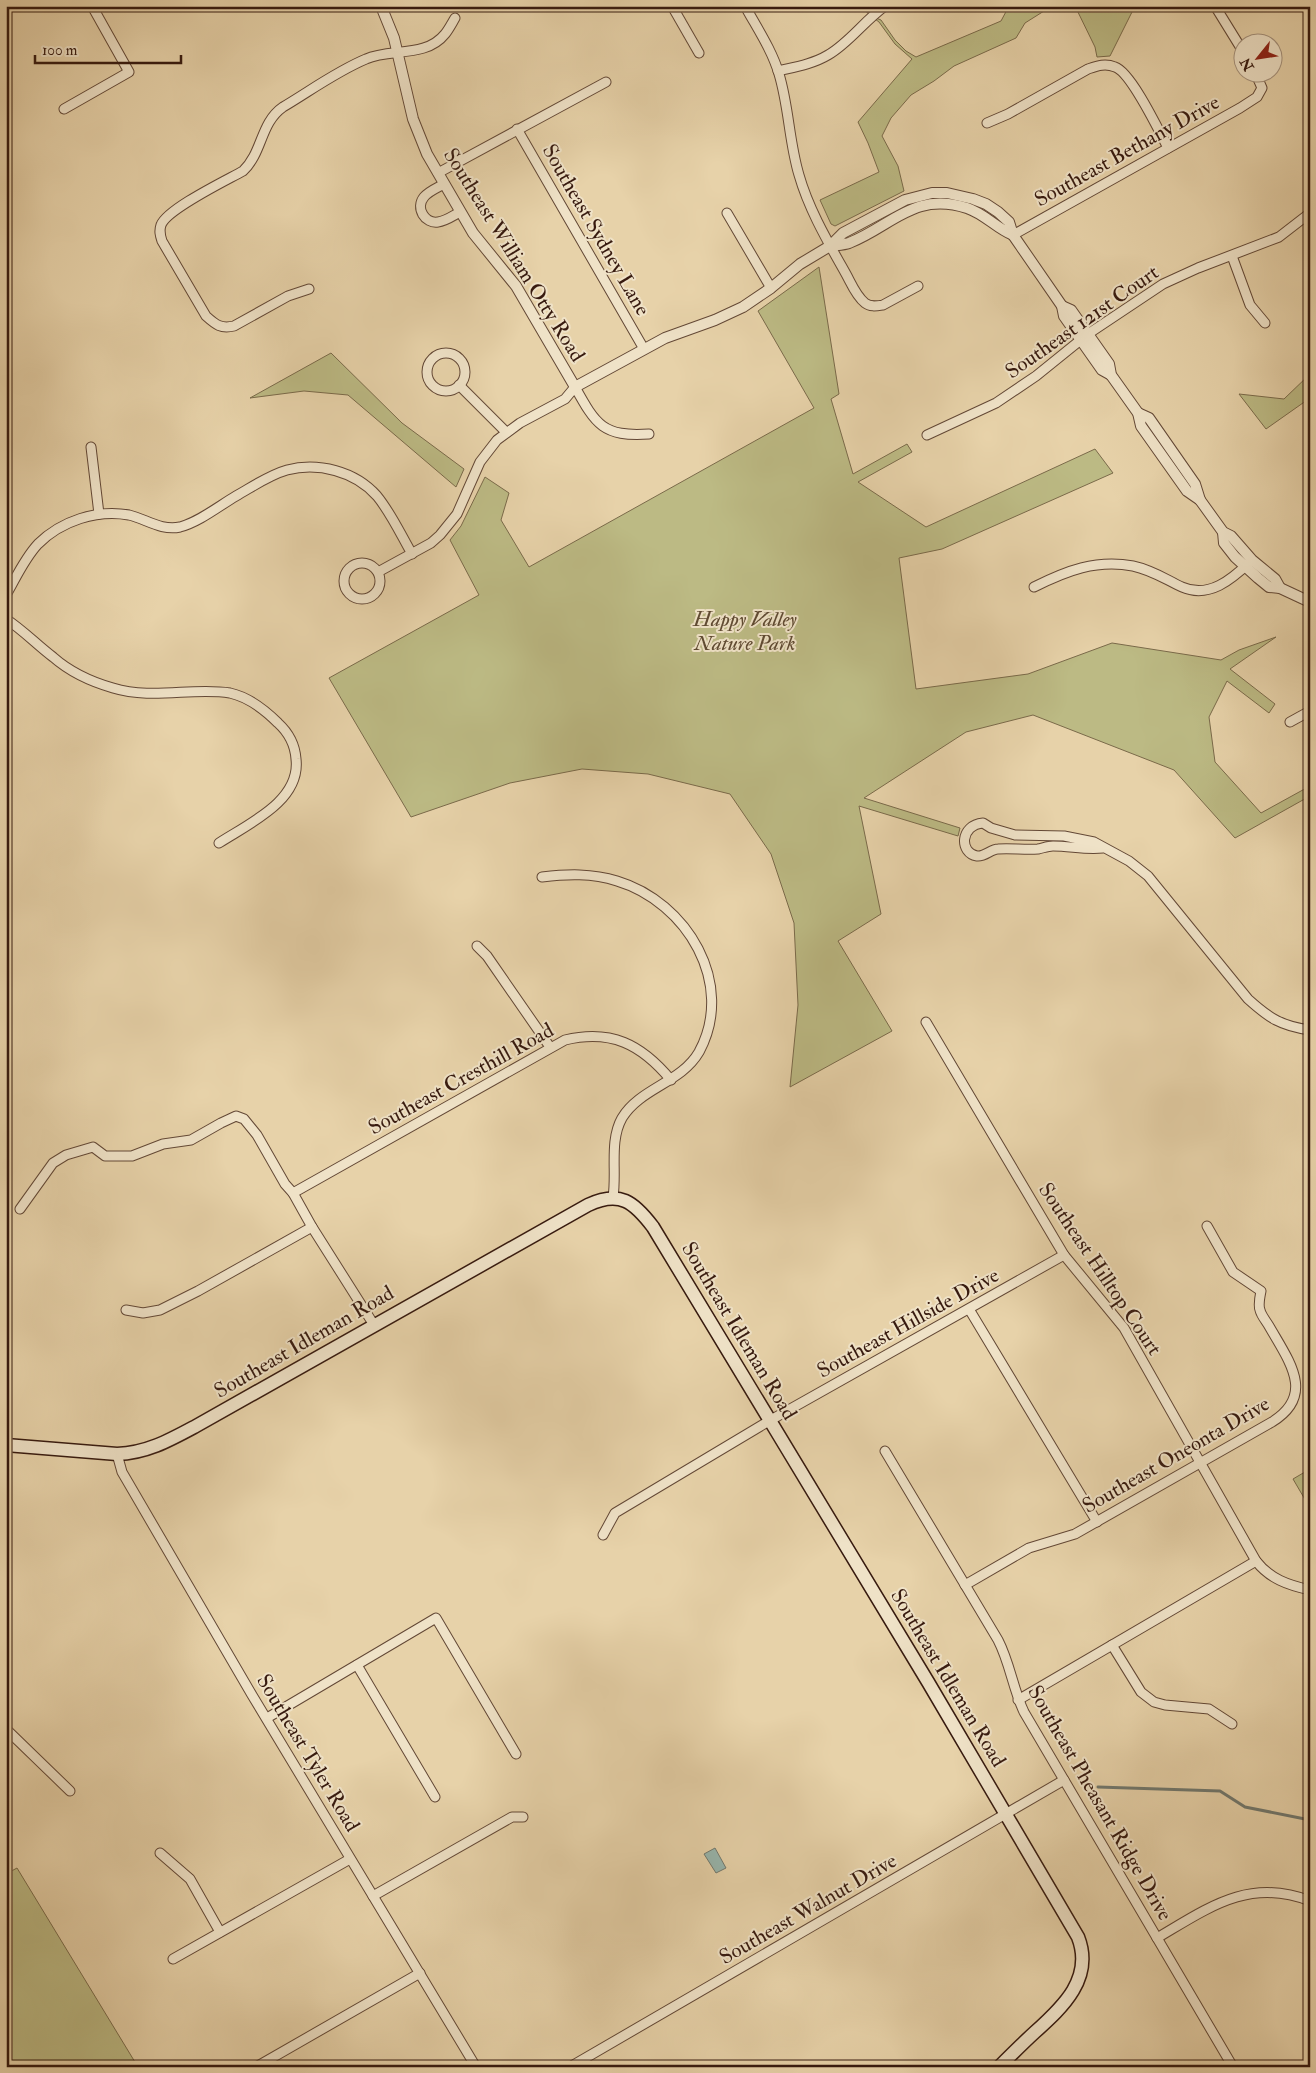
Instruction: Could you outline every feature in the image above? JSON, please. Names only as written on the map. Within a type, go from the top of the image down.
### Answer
[{"type":"main road","name":"Southeast Idleman Road","points":[[6,1445],[117,1454],[144,1451],[178,1436],[572,1213],[596,1202],[613,1197],[626,1201],[636,1208],[653,1227],[923,1674],[1078,1937],[1082,1961],[1077,1984],[1067,2000],[999,2067]]},
{"type":"street","points":[[64,109],[129,72],[92,6]]},
{"type":"street","name":"Southeast William Otty Road","points":[[382,6],[398,52],[415,125],[438,173],[473,233],[516,286],[575,387],[665,338],[729,314],[771,288],[800,264],[830,246],[848,243],[907,210],[936,204],[951,204],[978,212],[1003,231],[1013,236],[1062,306],[1071,310],[1084,337],[1109,364],[1111,375],[1138,413],[1141,426],[1187,491],[1200,500],[1223,532],[1231,536],[1249,563],[1275,579],[1280,588],[1310,602]]},
{"type":"street","points":[[672,6],[699,53]]},
{"type":"street","points":[[745,6],[766,43],[778,71],[785,95],[798,173],[813,213],[856,290],[866,304],[873,306],[883,305],[918,286]]},
{"type":"street","points":[[778,71],[827,56],[871,16],[885,6]]},
{"type":"street","points":[[1215,6],[1234,37]]},
{"type":"street","points":[[309,289],[288,296],[234,326],[225,328],[216,325],[206,316],[162,241],[161,224],[174,211],[243,171],[252,162],[271,118],[282,107],[364,60],[398,52],[414,51],[437,41],[444,35],[455,18]]},
{"type":"street","points":[[986,123],[1008,114],[1088,69],[1100,65],[1108,65],[1116,67],[1129,79],[1168,148]]},
{"type":"street","points":[[438,173],[606,82]]},
{"type":"street","name":"Southeast Bethany Drive","points":[[1013,236],[1240,108],[1257,97],[1262,88],[1259,82]]},
{"type":"street","name":"Southeast Sydney Lane","points":[[517,129],[644,348]]},
{"type":"street","points":[[444,184],[423,198],[421,204],[422,213],[429,220],[438,222],[460,212]]},
{"type":"street","points":[[727,213],[771,288]]},
{"type":"street","name":"Southeast 121st Court","points":[[927,436],[996,403],[1036,376],[1084,337],[1163,284],[1198,268],[1279,237],[1310,213]]},
{"type":"street","points":[[1232,256],[1250,304],[1265,323]]},
{"type":"street","points":[[447,353],[459,358],[464,370],[463,379],[459,385],[450,390],[444,390],[431,384],[427,376],[428,365],[432,358],[439,354],[447,353]]},
{"type":"street","points":[[459,385],[506,432]]},
{"type":"street","points":[[378,572],[431,543],[457,514],[480,462],[488,449],[506,432],[564,399],[575,387],[591,415],[608,430],[618,433],[649,434]]},
{"type":"street","points":[[92,447],[99,514]]},
{"type":"street","points":[[6,595],[38,544],[49,534],[79,519],[99,514],[126,515],[160,526],[180,527],[276,474],[301,468],[328,469],[352,477],[368,487],[384,506],[412,554]]},
{"type":"street","points":[[357,563],[367,563],[378,572],[381,583],[375,594],[362,599],[352,596],[347,590],[345,576],[352,566],[357,563]]},
{"type":"street","points":[[1034,587],[1076,568],[1094,564],[1112,564],[1147,569],[1183,587],[1202,591],[1221,585],[1249,563]]},
{"type":"street","points":[[6,619],[73,672],[96,682],[131,692],[231,694],[255,704],[283,728],[291,739],[296,752],[297,764],[292,786],[279,803],[218,843]]},
{"type":"street","points":[[1290,722],[1310,710]]},
{"type":"street","points":[[1103,848],[1051,846],[1038,849],[995,849],[988,854],[977,856],[969,852],[964,843],[965,834],[971,826],[983,823],[991,828],[1014,835],[1082,838],[1094,842],[1130,861],[1148,876],[1248,999],[1261,1011],[1282,1024],[1310,1030]]},
{"type":"street","points":[[542,877],[570,874],[603,877],[635,888],[664,906],[676,917],[694,940],[702,956],[710,984],[712,1015],[708,1032],[698,1054],[689,1065],[671,1080],[637,1101],[622,1119],[616,1138],[613,1197]]},
{"type":"street","points":[[477,946],[487,956],[550,1047]]},
{"type":"street","name":"Southeast Hilltop Court","points":[[926,1022],[1064,1255],[1124,1328],[1256,1561],[1272,1577],[1287,1584],[1310,1590]]},
{"type":"street","name":"Southeast Cresthill Road","points":[[294,1193],[565,1040],[598,1036],[614,1038],[644,1052],[671,1080]]},
{"type":"street","points":[[20,1210],[53,1163],[66,1155],[93,1147],[105,1156],[132,1156],[163,1144],[191,1140],[236,1116],[244,1119],[250,1125],[285,1184],[294,1193],[312,1227],[374,1325]]},
{"type":"street","name":"Southeast Oneonta Drive","points":[[965,1586],[1029,1548],[1062,1539],[1096,1522],[1280,1416],[1292,1404],[1297,1387],[1292,1370],[1259,1308],[1261,1291],[1233,1272],[1207,1226]]},
{"type":"street","points":[[126,1310],[143,1313],[160,1310],[198,1291],[312,1227]]},
{"type":"street","name":"Southeast Hillside Drive","points":[[603,1535],[615,1512],[770,1421],[1064,1255]]},
{"type":"street","points":[[969,1309],[1096,1522]]},
{"type":"street","name":"Southeast Pheasant Ridge Drive","points":[[885,1451],[1005,1654],[1018,1700],[1233,2067]]},
{"type":"street","name":"Southeast Tyler Road","points":[[117,1454],[122,1472],[476,2067]]},
{"type":"street","points":[[1018,1700],[1256,1561]]},
{"type":"street","points":[[267,1718],[436,1618],[516,1754]]},
{"type":"street","points":[[1112,1645],[1141,1692],[1154,1702],[1165,1705],[1209,1709],[1232,1724]]},
{"type":"street","points":[[357,1665],[435,1797]]},
{"type":"street","points":[[6,1729],[70,1791]]},
{"type":"street","name":"Southeast Walnut Drive","points":[[570,2067],[1064,1780]]},
{"type":"street","points":[[373,1896],[512,1817],[523,1818]]},
{"type":"street","points":[[160,1853],[190,1879],[220,1932]]},
{"type":"street","points":[[172,1959],[350,1858]]},
{"type":"street","points":[[1157,1938],[1216,1904],[1244,1894],[1270,1892],[1285,1894],[1310,1902]]},
{"type":"street","points":[[256,2067],[420,1973]]},
{"type":"street","points":[[1303,2067],[1310,2063]]},
{"type":"green space","points":[[860,6],[865,6],[871,16]]},
{"type":"green space","points":[[1009,6],[1052,6],[1025,23],[1016,38],[954,66],[911,95],[891,118],[882,136],[898,166],[904,191],[835,226],[831,224],[820,200],[879,172],[858,122],[912,59],[895,44],[879,22],[871,16],[881,20],[895,40],[906,51],[916,57],[1001,21]]},
{"type":"green space","points":[[1075,6],[1135,6],[1110,56],[1097,57],[1095,47]]},
{"type":"green space","name":"Happy Valley Nature Park","points":[[819,267],[839,394],[831,399],[853,474],[907,444],[912,452],[858,482],[926,527],[1095,449],[1113,473],[942,549],[899,558],[916,689],[1028,674],[1112,643],[1221,660],[1239,650],[1276,637],[1230,669],[1275,704],[1269,713],[1227,681],[1209,717],[1215,762],[1261,813],[1310,786],[1310,796],[1235,838],[1174,770],[1033,715],[966,732],[864,798],[960,828],[958,836],[859,806],[881,914],[838,941],[892,1031],[790,1087],[798,1005],[794,923],[771,854],[730,794],[648,774],[582,769],[510,783],[411,817],[329,678],[479,595],[450,540],[461,526],[485,477],[509,493],[501,520],[529,567],[814,408],[758,311]]},
{"type":"green space","points":[[331,353],[402,423],[464,469],[456,487],[348,395],[304,391],[250,398]]},
{"type":"green space","points":[[1310,374],[1310,398],[1266,429],[1239,394],[1284,399]]},
{"type":"green space","points":[[1310,1469],[1310,1508],[1293,1479]]},
{"type":"green space","points":[[17,1868],[138,2067],[6,2067],[6,1874]]},
{"type":"water","points":[[715,1848],[726,1868],[716,1873],[704,1854]]},
{"type":"waterway","points":[[1098,1787],[1220,1791],[1245,1807],[1310,1820]]}]
